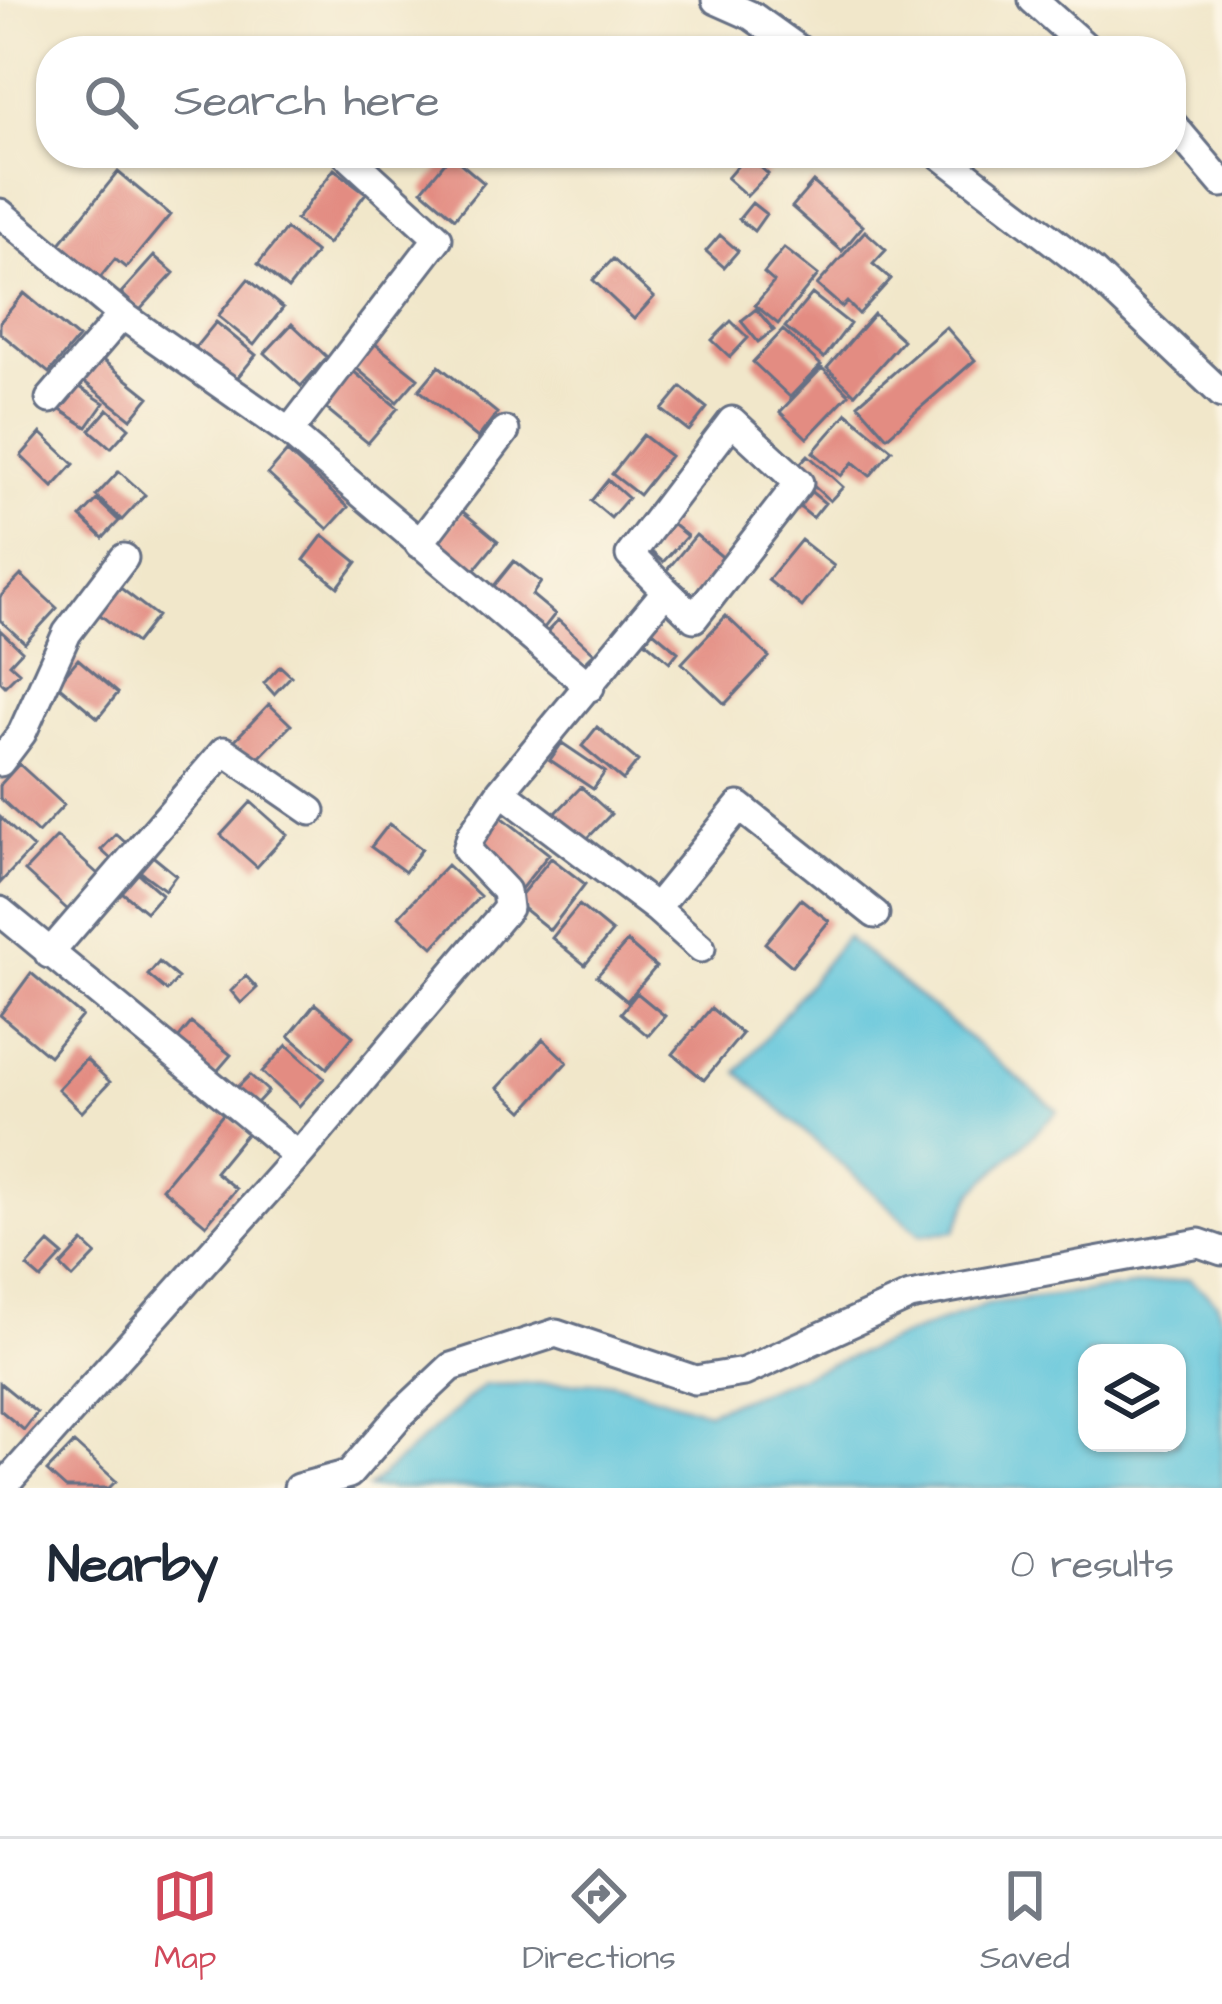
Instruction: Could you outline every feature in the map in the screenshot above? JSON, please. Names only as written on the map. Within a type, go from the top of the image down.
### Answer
[{"type":"street","points":[[716,0],[752,16],[779,36]]},
{"type":"street","points":[[1034,0],[1074,36]]},
{"type":"street","points":[[1186,141],[1222,183]]},
{"type":"street","points":[[289,432],[438,238],[361,168]]},
{"type":"street","points":[[958,168],[1092,271],[1222,394]]},
{"type":"street","points":[[0,212],[122,315],[289,432],[590,687]]},
{"type":"street","points":[[50,399],[122,315]]},
{"type":"street","points":[[732,421],[799,483],[694,618],[666,592],[630,555],[732,421]]},
{"type":"street","points":[[419,544],[505,431]]},
{"type":"street","points":[[0,762],[22,733],[67,634],[124,558]]},
{"type":"street","points":[[2,1488],[298,1156],[508,908],[506,891],[467,850],[471,836],[501,791],[666,592]]},
{"type":"street","points":[[49,954],[224,751],[311,811]]},
{"type":"street","points":[[501,791],[656,908],[700,948]]},
{"type":"street","points":[[656,908],[739,806],[875,914]]},
{"type":"street","points":[[0,910],[298,1156]]},
{"type":"street","points":[[298,1488],[349,1474],[400,1415],[451,1367],[556,1333],[694,1380],[743,1372],[910,1297],[1199,1243],[1222,1251]]},
{"type":"water","points":[[846,937],[1058,1111],[973,1192],[955,1231],[921,1235],[738,1072]]},
{"type":"water","points":[[1189,1279],[1217,1302],[1222,1323],[1222,1488],[368,1488],[484,1385],[612,1382],[707,1412],[987,1304]]},
{"type":"building","points":[[440,168],[466,168],[484,183],[455,218],[422,190]]},
{"type":"building","points":[[736,168],[761,168],[768,174],[747,196],[727,178]]},
{"type":"building","points":[[334,169],[366,193],[328,244],[296,220]]},
{"type":"building","points":[[118,172],[170,215],[126,268],[115,259],[99,279],[58,246]]},
{"type":"building","points":[[813,182],[863,226],[842,251],[792,207]]},
{"type":"building","points":[[752,203],[766,214],[754,231],[739,219]]},
{"type":"building","points":[[286,229],[316,253],[288,289],[258,264]]},
{"type":"building","points":[[865,231],[886,250],[873,264],[891,279],[859,314],[847,302],[842,307],[817,285]]},
{"type":"building","points":[[720,235],[738,251],[724,267],[706,251]]},
{"type":"building","points":[[784,248],[818,275],[778,324],[755,305],[774,282],[764,273]]},
{"type":"building","points":[[154,256],[174,273],[140,310],[121,293]]},
{"type":"building","points":[[613,259],[654,297],[634,319],[593,280]]},
{"type":"building","points":[[248,279],[283,308],[254,345],[218,316]]},
{"type":"building","points":[[24,293],[78,338],[49,373],[0,333],[0,322]]},
{"type":"building","points":[[812,294],[850,324],[824,358],[785,327]]},
{"type":"building","points":[[756,309],[774,330],[758,342],[741,321]]},
{"type":"building","points":[[874,314],[903,340],[855,394],[827,368]]},
{"type":"building","points":[[731,321],[748,338],[730,357],[712,340]]},
{"type":"building","points":[[216,322],[256,355],[229,388],[189,355]]},
{"type":"building","points":[[292,324],[327,357],[301,386],[265,353]]},
{"type":"building","points":[[946,327],[975,360],[887,437],[858,404]]},
{"type":"building","points":[[783,330],[821,365],[790,397],[753,362]]},
{"type":"building","points":[[374,343],[418,378],[397,402],[355,367]]},
{"type":"building","points":[[100,358],[149,397],[131,419],[82,380]]},
{"type":"building","points":[[347,366],[398,408],[368,443],[317,401]]},
{"type":"building","points":[[439,366],[497,413],[478,438],[419,390]]},
{"type":"building","points":[[822,368],[849,394],[807,438],[780,412]]},
{"type":"building","points":[[75,384],[104,403],[87,427],[59,409]]},
{"type":"building","points":[[681,387],[707,408],[689,431],[662,410]]},
{"type":"building","points":[[108,409],[129,428],[111,448],[90,430]]},
{"type":"building","points":[[847,413],[892,450],[870,476],[853,462],[841,476],[813,452]]},
{"type":"building","points":[[41,433],[74,464],[53,487],[21,456]]},
{"type":"building","points":[[643,435],[670,456],[639,495],[612,474]]},
{"type":"building","points":[[287,452],[348,507],[328,529],[268,474]]},
{"type":"building","points":[[808,455],[843,487],[830,501],[795,469]]},
{"type":"building","points":[[119,471],[145,495],[122,520],[96,496]]},
{"type":"building","points":[[608,480],[628,498],[611,518],[591,501]]},
{"type":"building","points":[[804,486],[825,503],[813,518],[792,501]]},
{"type":"building","points":[[97,500],[119,521],[103,538],[81,517]]},
{"type":"building","points":[[462,511],[498,541],[474,570],[438,541]]},
{"type":"building","points":[[671,523],[687,536],[663,562],[648,549]]},
{"type":"building","points":[[323,535],[357,562],[338,587],[304,560]]},
{"type":"building","points":[[696,535],[726,560],[695,596],[666,571]]},
{"type":"building","points":[[801,540],[834,566],[802,607],[768,580]]},
{"type":"building","points":[[514,561],[541,582],[532,595],[555,614],[544,628],[493,587]]},
{"type":"building","points":[[21,575],[57,608],[25,643],[0,620],[0,597]]},
{"type":"building","points":[[110,580],[157,616],[136,643],[90,607]]},
{"type":"building","points":[[726,616],[769,657],[725,704],[682,663]]},
{"type":"building","points":[[558,620],[594,653],[580,667],[544,635]]},
{"type":"building","points":[[0,630],[22,651],[10,664],[19,672],[5,686],[0,681]]},
{"type":"building","points":[[653,631],[678,652],[670,662],[645,641]]},
{"type":"building","points":[[78,659],[118,693],[98,718],[57,684]]},
{"type":"building","points":[[280,666],[291,676],[274,694],[264,683]]},
{"type":"building","points":[[269,704],[291,725],[253,764],[231,744]]},
{"type":"building","points":[[597,727],[638,761],[623,780],[582,746]]},
{"type":"building","points":[[562,743],[605,772],[593,789],[550,760]]},
{"type":"building","points":[[19,764],[64,805],[38,833],[0,798],[0,785]]},
{"type":"building","points":[[581,787],[611,814],[584,842],[555,814]]},
{"type":"building","points":[[251,802],[287,834],[257,867],[221,835]]},
{"type":"building","points":[[498,814],[549,854],[521,889],[470,849]]},
{"type":"building","points":[[0,817],[33,848],[0,883]]},
{"type":"building","points":[[389,824],[422,849],[405,872],[371,847]]},
{"type":"building","points":[[116,834],[127,844],[112,860],[101,850]]},
{"type":"building","points":[[57,837],[100,876],[68,910],[25,871]]},
{"type":"building","points":[[150,854],[176,875],[165,890],[138,870]]},
{"type":"building","points":[[551,858],[585,884],[550,930],[515,902]]},
{"type":"building","points":[[447,865],[480,896],[433,947],[399,916]]},
{"type":"building","points":[[133,869],[162,894],[146,912],[117,888]]},
{"type":"building","points":[[801,899],[829,921],[792,966],[765,943]]},
{"type":"building","points":[[579,905],[612,932],[585,965],[552,938]]},
{"type":"building","points":[[627,942],[656,967],[627,1001],[597,976]]},
{"type":"building","points":[[159,962],[178,978],[167,991],[148,975]]},
{"type":"building","points":[[31,973],[82,1016],[49,1056],[0,1015]]},
{"type":"building","points":[[246,976],[257,988],[241,1003],[231,991]]},
{"type":"building","points":[[637,993],[665,1016],[648,1036],[621,1013]]},
{"type":"building","points":[[315,1004],[353,1036],[327,1068],[289,1036]]},
{"type":"building","points":[[711,1008],[742,1034],[704,1080],[673,1054]]},
{"type":"building","points":[[191,1023],[231,1055],[207,1083],[168,1051]]},
{"type":"building","points":[[543,1039],[567,1062],[523,1111],[498,1088]]},
{"type":"building","points":[[287,1045],[324,1078],[299,1106],[262,1072]]},
{"type":"building","points":[[86,1059],[110,1082],[82,1112],[58,1089]]},
{"type":"building","points":[[250,1075],[268,1091],[254,1106],[236,1089]]},
{"type":"building","points":[[224,1113],[247,1133],[215,1172],[236,1189],[206,1225],[162,1188]]},
{"type":"building","points":[[83,1242],[96,1254],[73,1278],[61,1266]]},
{"type":"building","points":[[49,1243],[63,1255],[41,1279],[27,1267]]},
{"type":"building","points":[[0,1383],[37,1413],[24,1430],[0,1410]]},
{"type":"building","points":[[74,1443],[116,1481],[109,1488],[66,1488],[47,1471]]}]
